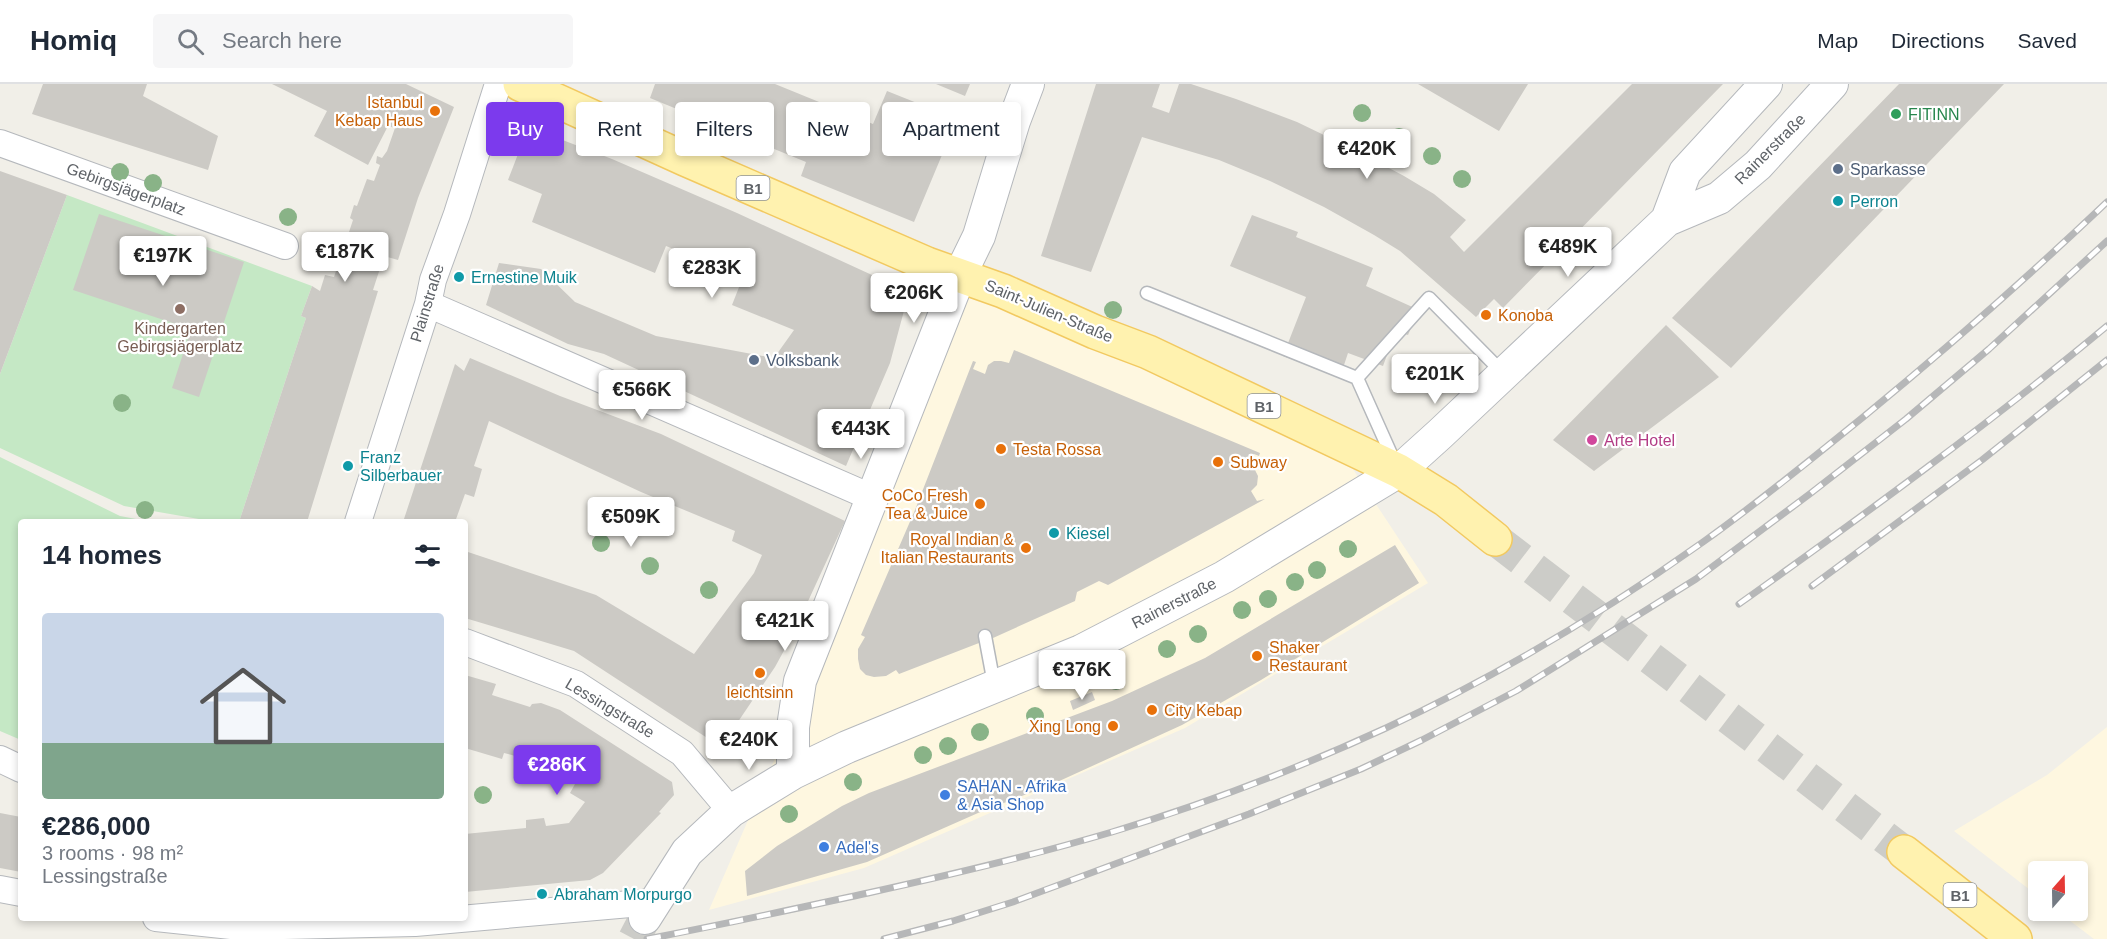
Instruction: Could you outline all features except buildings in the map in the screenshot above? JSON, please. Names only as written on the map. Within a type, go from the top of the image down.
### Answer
[{"type":"main road","name":"Saint-Julien-Straße","points":[[520,84],[927,264],[960,275],[1148,352],[1399,471],[1446,500],[1495,539]]},
{"type":"main road","name":"B1","points":[[1904,852],[2015,939]]},
{"type":"street","name":"Plainstraße","points":[[359,519],[428,304],[433,280],[498,84]]},
{"type":"street","points":[[793,773],[793,727],[800,681],[960,275],[979,236],[1014,121],[1028,84]]},
{"type":"street","name":"Rainerstraße","points":[[1667,220],[1685,172],[1766,84]]},
{"type":"street","name":"Rainerstraße","points":[[649,910],[687,852],[731,811],[793,773],[847,747],[1081,651],[1224,578],[1399,471],[1667,220],[1719,198],[1758,165],[1832,84]]},
{"type":"street","name":"Gebirgsjägerplatz","points":[[0,143],[285,246]]},
{"type":"street","points":[[428,304],[873,498]]},
{"type":"street","name":"Lessingstraße","points":[[468,643],[576,684],[682,753],[731,811]]},
{"type":"street","points":[[0,759],[18,768]]},
{"type":"street","points":[[0,889],[18,892]]},
{"type":"street","points":[[468,920],[649,910]]},
{"type":"street","points":[[181,921],[240,928],[452,921]]},
{"type":"lane","points":[[1147,293],[1358,378],[1399,471]]},
{"type":"lane","points":[[1358,378],[1429,298],[1503,373]]},
{"type":"lane","points":[[985,636],[995,687]]},
{"type":"shaded area","points":[[965,293],[1333,439],[1428,583],[1185,728],[864,868],[709,910],[863,556]]},
{"type":"shaded area","points":[[2107,727],[2107,939],[2094,939],[2070,921],[2088,921],[2088,861],[2028,861],[2028,888],[1954,831],[2047,775]]},
{"type":"green space","points":[[67,195],[312,286],[301,316],[306,318],[240,519],[199,519],[124,506],[0,448],[0,374]]},
{"type":"green space","points":[[0,457],[120,516],[136,519],[18,519],[18,739],[0,731]]},
{"type":"tunnel","points":[[1495,539],[1904,852]]},
{"type":"tunnel","points":[[634,939],[645,918]]},
{"type":"railway","points":[[647,939],[929,879],[1112,832],[1182,810],[1285,772],[1427,708],[1509,665],[1627,594],[1764,497],[1925,366],[2107,202]]},
{"type":"railway","points":[[884,939],[1013,902],[1249,814],[1361,769],[1516,691],[1696,579],[1811,493],[1906,419],[1989,349],[2107,241]]},
{"type":"railway","points":[[1739,604],[1926,468],[2107,326]]},
{"type":"railway","points":[[1812,586],[1982,460],[2107,360]]},
{"type":"place","name":"Istanbul Kebap Haus","points":[[435,111]]},
{"type":"place","name":"FITINN","points":[[1896,114]]},
{"type":"place","name":"Sparkasse","points":[[1838,169]]},
{"type":"place","name":"Perron","points":[[1838,201]]},
{"type":"place","name":"Ernestine Muik","points":[[459,277]]},
{"type":"place","name":"Kindergarten Gebirgsjägerplatz","points":[[180,309]]},
{"type":"place","name":"Konoba","points":[[1486,315]]},
{"type":"place","name":"Volksbank","points":[[754,360]]},
{"type":"place","name":"Arte Hotel","points":[[1592,440]]},
{"type":"place","name":"Testa Rossa","points":[[1001,449]]},
{"type":"place","name":"Subway","points":[[1218,462]]},
{"type":"place","name":"Franz Silberbauer","points":[[348,466]]},
{"type":"place","name":"CoCo Fresh Tea & Juice","points":[[980,504]]},
{"type":"place","name":"Kiesel","points":[[1054,533]]},
{"type":"place","name":"Royal Indian & Italian Restaurants","points":[[1026,548]]},
{"type":"place","name":"Shaker Restaurant","points":[[1257,656]]},
{"type":"place","name":"leichtsinn","points":[[760,673]]},
{"type":"place","name":"City Kebap","points":[[1152,710]]},
{"type":"place","name":"Xing Long","points":[[1113,726]]},
{"type":"place","name":"SAHAN - Afrika & Asia Shop","points":[[945,795]]},
{"type":"place","name":"Adel's","points":[[824,847]]},
{"type":"place","name":"Abraham Morpurgo","points":[[542,894]]}]
